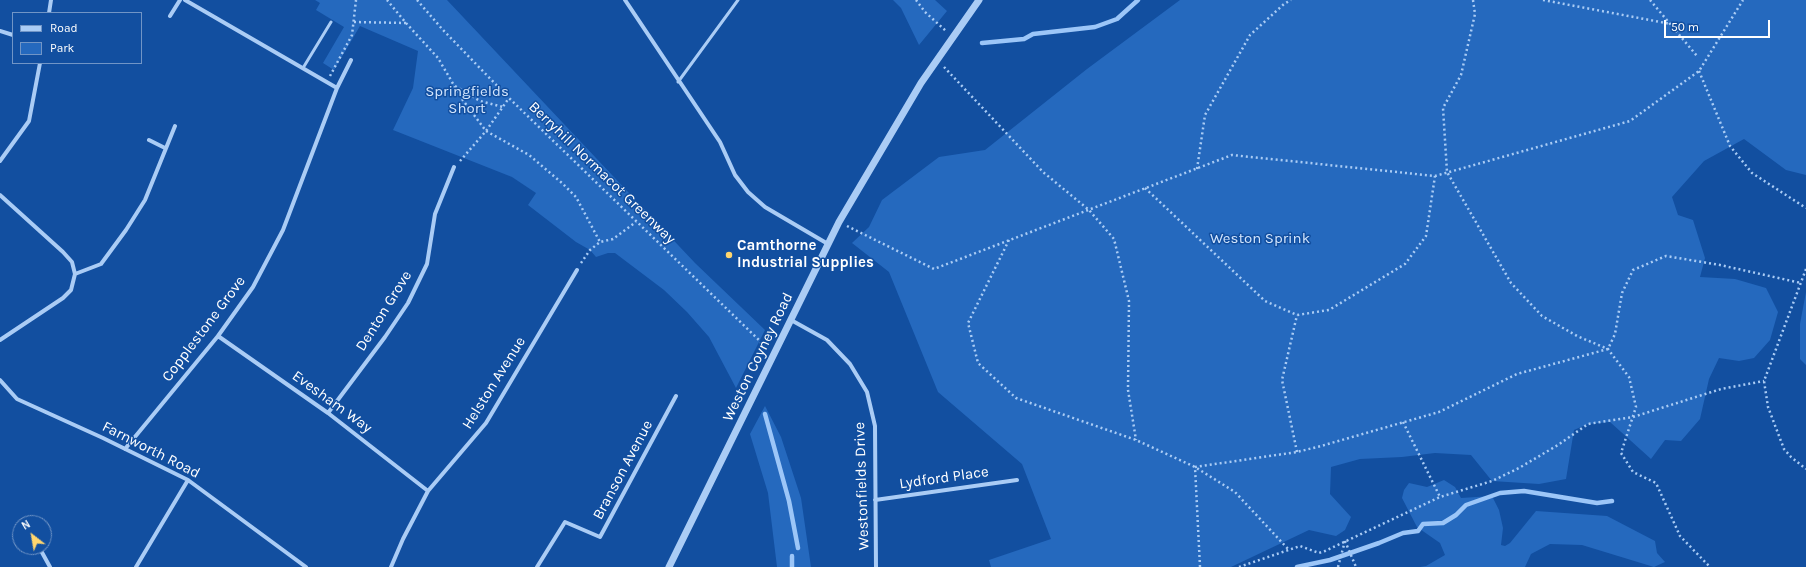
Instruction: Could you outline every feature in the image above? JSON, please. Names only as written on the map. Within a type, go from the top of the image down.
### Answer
[{"type":"street","points":[[49,12],[52,0]]},
{"type":"street","points":[[170,16],[180,0]]},
{"type":"street","points":[[185,0],[337,88]]},
{"type":"street","points":[[625,0],[678,82],[720,142],[734,175],[748,192],[765,207],[828,244]]},
{"type":"street","name":"Weston Coyney Road","points":[[669,567],[839,222],[921,83],[979,0]]},
{"type":"street","points":[[0,31],[12,35]]},
{"type":"street","name":"Copplestone Grove","points":[[125,449],[218,336],[253,288],[283,230],[337,88],[351,60]]},
{"type":"street","points":[[0,161],[29,121],[40,64]]},
{"type":"street","points":[[75,274],[101,264],[112,251],[145,200],[175,126]]},
{"type":"street","points":[[148,140],[165,148]]},
{"type":"street","name":"Denton Grove","points":[[328,412],[385,337],[408,303],[427,264],[435,214],[454,167]]},
{"type":"street","points":[[0,195],[63,252],[72,262],[75,274],[71,290],[63,298],[0,340]]},
{"type":"street","name":"Helston Avenue","points":[[391,567],[403,539],[428,491],[486,423],[577,270]]},
{"type":"street","name":"Westonfields Drive","points":[[791,320],[828,340],[850,364],[867,392],[875,426],[876,567]]},
{"type":"street","name":"Evesham Way","points":[[218,336],[328,412],[428,491]]},
{"type":"street","name":"Farnworth Road","points":[[0,380],[17,400],[125,449],[188,480],[306,567]]},
{"type":"street","name":"Branson Avenue","points":[[536,567],[565,522],[600,537],[676,396]]},
{"type":"street","points":[[136,567],[188,480]]},
{"type":"street","name":"Lydford Place","points":[[875,500],[1017,480]]},
{"type":"street","points":[[43,555],[50,567]]},
{"type":"lane","points":[[678,82],[738,0]]},
{"type":"lane","points":[[302,68],[331,22]]},
{"type":"path","points":[[326,82],[352,35],[356,0]]},
{"type":"path","points":[[387,0],[438,58],[462,99],[486,131],[529,156],[562,183],[576,197],[600,242]]},
{"type":"path","name":"Berryhill Normacot Greenway","points":[[417,0],[443,30],[510,98],[760,341],[770,361]]},
{"type":"path","points":[[916,0],[925,12],[952,37]]},
{"type":"path","points":[[1196,169],[1205,115],[1250,35],[1284,4],[1291,0]]},
{"type":"path","points":[[1473,0],[1475,14],[1461,75],[1443,108],[1447,172],[1511,283],[1542,316],[1577,336],[1608,349],[1629,377],[1636,407],[1621,453],[1633,472],[1656,483],[1680,536],[1710,567]]},
{"type":"path","points":[[1543,0],[1671,24]]},
{"type":"path","points":[[1650,0],[1697,56]]},
{"type":"path","points":[[839,222],[934,269],[1232,155],[1435,176],[1630,121],[1699,71],[1743,0]]},
{"type":"path","points":[[354,22],[406,22]]},
{"type":"path","points":[[937,59],[1043,172],[1089,210],[1114,239],[1129,301],[1128,390],[1136,440]]},
{"type":"path","points":[[1699,71],[1730,146],[1752,174],[1806,208]]},
{"type":"path","points":[[455,86],[480,101],[503,107]]},
{"type":"path","points":[[454,167],[486,131],[510,98]]},
{"type":"path","points":[[1145,188],[1265,301],[1297,315],[1329,310],[1405,264],[1426,236],[1435,176]]},
{"type":"path","points":[[577,270],[590,250],[600,242],[613,240],[636,222]]},
{"type":"path","points":[[1009,240],[968,323],[978,363],[1016,398],[1136,440],[1196,466],[1236,492],[1289,550]]},
{"type":"path","points":[[1196,466],[1297,452],[1439,412],[1517,374],[1608,349],[1615,334],[1622,293],[1633,270],[1666,256],[1720,264],[1801,283]]},
{"type":"path","points":[[1806,269],[1764,381],[1768,407],[1784,449],[1790,457],[1806,469]]},
{"type":"path","points":[[1297,315],[1282,380],[1297,452]]},
{"type":"path","points":[[1239,567],[1300,546],[1319,553],[1440,497],[1492,481],[1519,468],[1558,445],[1588,424],[1633,417],[1721,389],[1764,381]]},
{"type":"path","points":[[1403,422],[1440,497]]},
{"type":"path","points":[[1196,466],[1200,567]]},
{"type":"path","points":[[1338,567],[1345,541]]},
{"type":"path","points":[[1345,541],[1356,567]]},
{"type":"green space","name":"Springfields Short","points":[[315,0],[447,0],[695,263],[765,330],[736,388],[709,337],[687,312],[664,290],[615,253],[608,253],[596,257],[590,250],[576,242],[528,205],[536,193],[512,177],[393,130],[413,88],[418,51],[360,26],[334,70],[323,63],[344,27],[316,10],[320,3]]},
{"type":"green space","points":[[893,0],[935,0],[947,11],[919,45],[901,8]]},
{"type":"green space","name":"Weston Sprink","points":[[1180,0],[1806,0],[1806,175],[1786,170],[1744,139],[1704,161],[1672,197],[1678,215],[1693,220],[1705,258],[1700,277],[1735,279],[1766,288],[1778,312],[1770,340],[1754,358],[1739,361],[1719,358],[1709,379],[1700,419],[1681,441],[1665,440],[1651,459],[1610,422],[1588,424],[1574,430],[1566,479],[1539,484],[1492,481],[1471,455],[1435,453],[1402,457],[1360,459],[1331,467],[1330,494],[1351,517],[1345,530],[1336,536],[1309,530],[1231,567],[991,567],[989,560],[1051,539],[1022,464],[938,392],[889,272],[852,243],[869,227],[882,200],[939,157],[985,150],[1087,69]]},
{"type":"green space","points":[[1806,292],[1806,365],[1800,359],[1800,324]]},
{"type":"green space","points":[[765,406],[781,437],[801,498],[811,567],[777,567],[768,493],[750,434]]},
{"type":"green space","points":[[1444,480],[1455,487],[1461,498],[1492,496],[1499,510],[1503,528],[1501,545],[1505,546],[1510,543],[1536,511],[1607,516],[1655,541],[1657,553],[1665,562],[1654,567],[1582,545],[1550,544],[1531,554],[1525,567],[1420,567],[1426,566],[1445,555],[1440,543],[1417,527],[1402,498],[1404,490],[1409,483],[1427,487]]},
{"type":"waterway","points":[[982,43],[1024,39],[1033,34],[1095,27],[1117,19],[1138,0]]},
{"type":"waterway","points":[[765,414],[789,501],[798,548]]},
{"type":"waterway","points":[[1297,567],[1330,560],[1403,533],[1418,531],[1423,524],[1443,523],[1456,515],[1466,505],[1500,493],[1524,491],[1597,503],[1612,501]]},
{"type":"waterway","points":[[792,556],[792,567]]},
{"type":"place","name":"Camthorne Industrial Supplies","points":[[729,255]]}]
